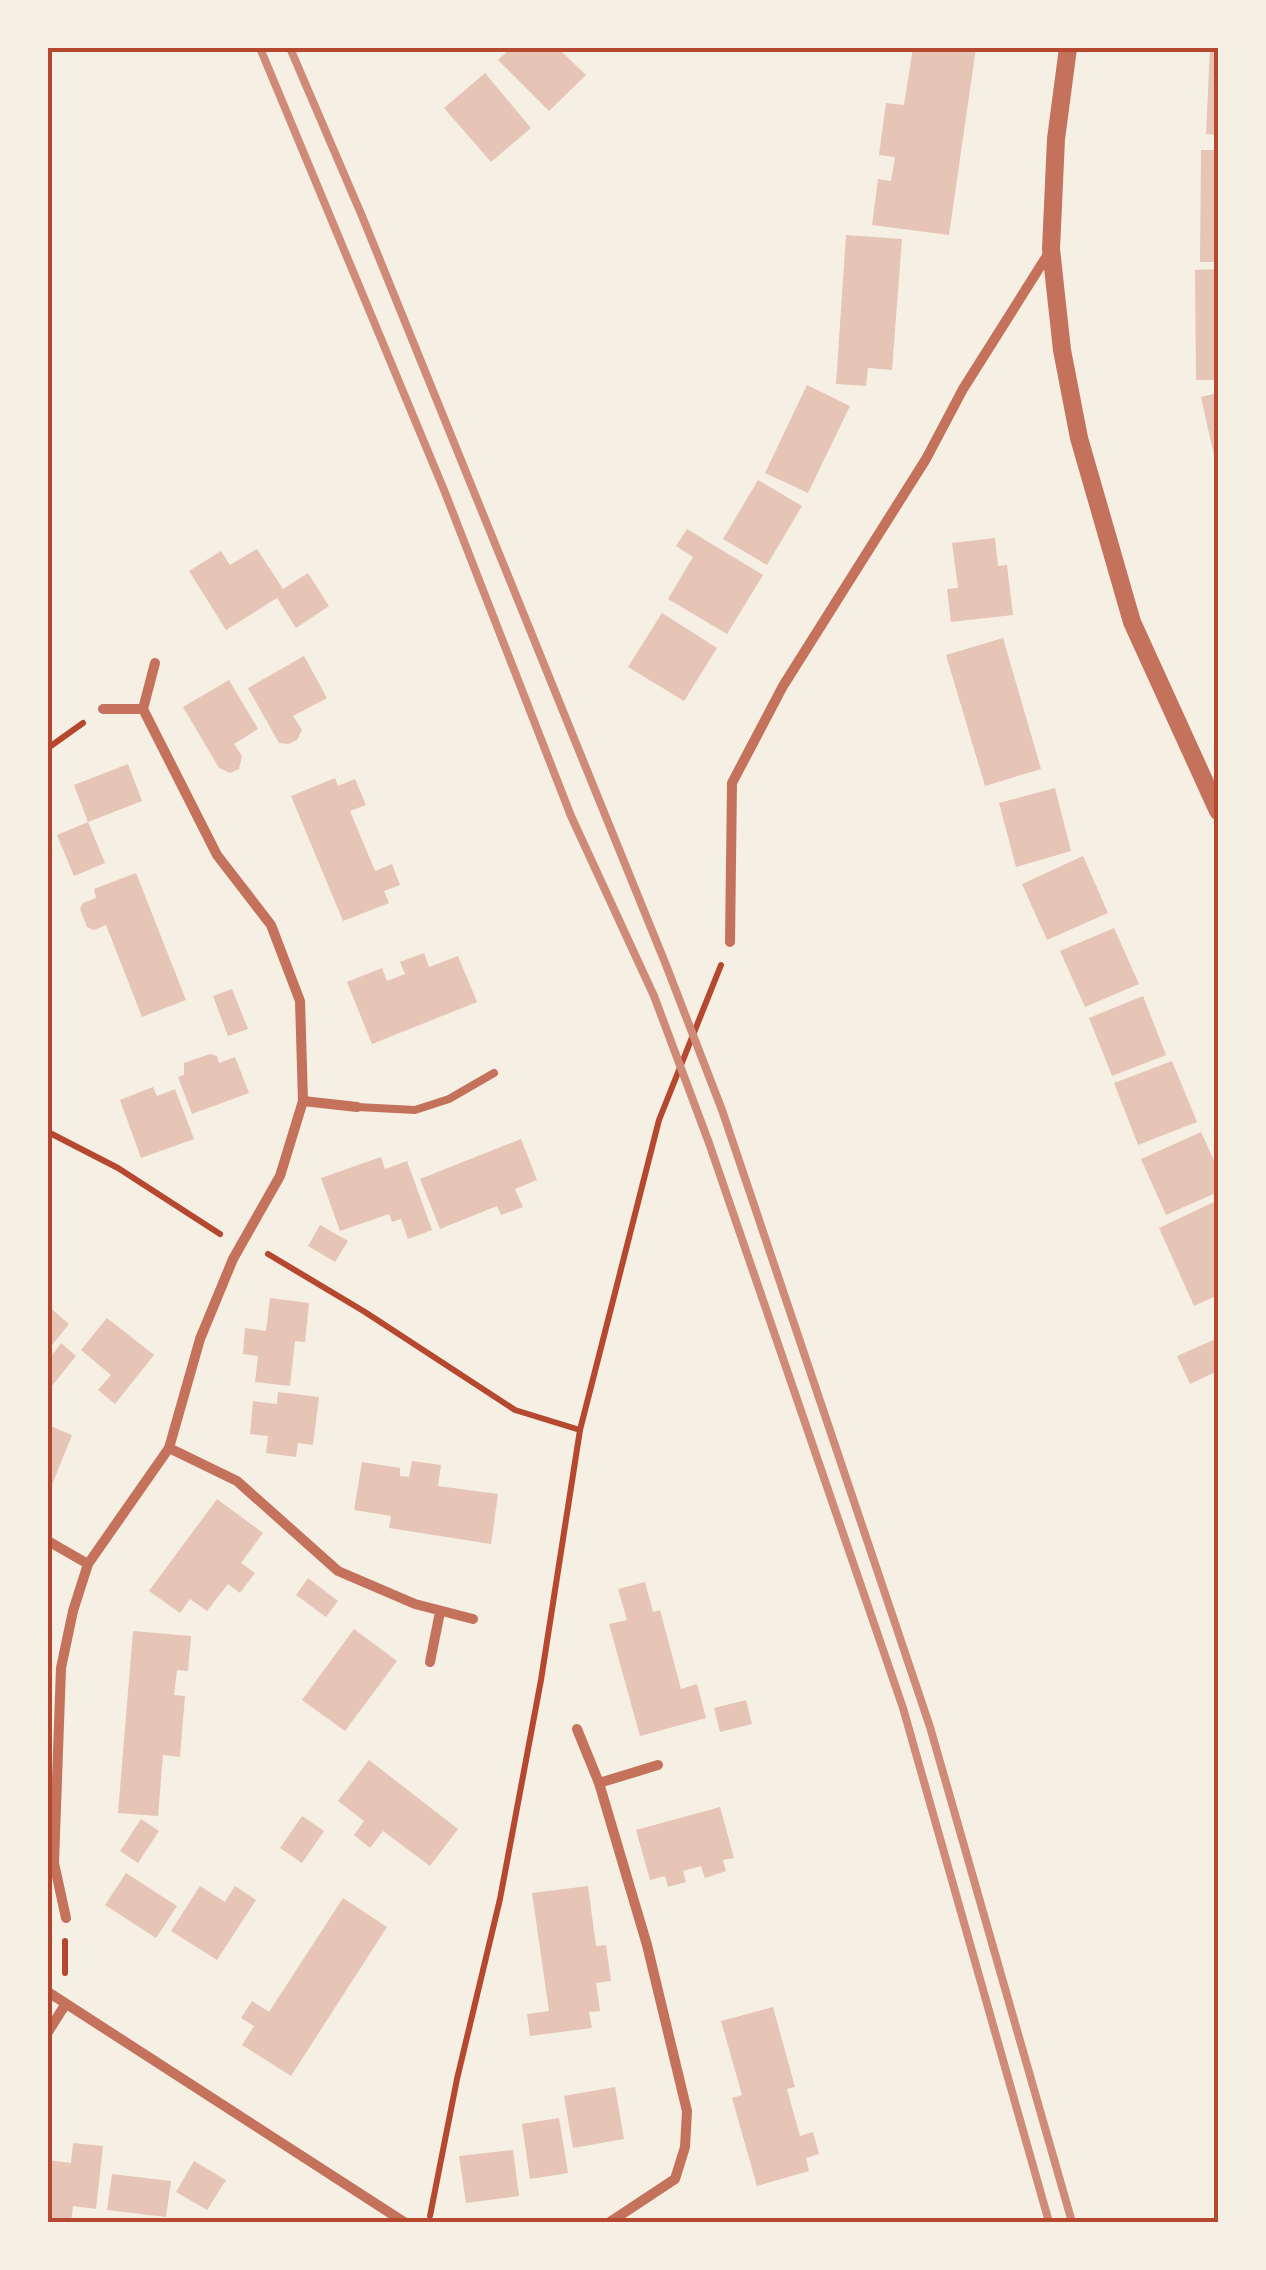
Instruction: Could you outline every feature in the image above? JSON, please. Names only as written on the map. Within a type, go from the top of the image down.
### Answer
[{"type":"street","points":[[1068,48],[1056,138],[1051,249],[1062,350],[1078,438],[1132,622],[1218,811]]},
{"type":"street","points":[[730,942],[732,783],[783,686],[926,459],[962,389],[1051,249]]},
{"type":"street","points":[[66,1918],[51,1864],[60,1668],[73,1610],[88,1564],[170,1448],[200,1339],[233,1258],[280,1176],[303,1100],[300,1000],[271,925],[217,855],[143,708],[155,663]]},
{"type":"street","points":[[103,708],[143,708]]},
{"type":"street","points":[[303,1100],[357,1107]]},
{"type":"street","points":[[170,1448],[238,1481],[338,1571],[440,1612],[472,1619]]},
{"type":"street","points":[[48,1541],[88,1564]]},
{"type":"street","points":[[430,1662],[440,1612]]},
{"type":"street","points":[[577,1728],[599,1783],[647,1945],[686,2111],[685,2147],[675,2179],[610,2222]]},
{"type":"street","points":[[599,1783],[658,1765]]},
{"type":"street","points":[[48,1992],[404,2222]]},
{"type":"street","points":[[48,2032],[65,2004]]},
{"type":"lane","points":[[357,1107],[415,1110],[449,1099],[494,1073]]},
{"type":"path","points":[[48,748],[103,708]]},
{"type":"path","points":[[428,2222],[500,1899],[580,1430],[659,1120],[730,942]]},
{"type":"path","points":[[48,1132],[118,1168],[222,1234]]},
{"type":"path","points":[[268,1254],[515,1410],[580,1430]]},
{"type":"path","points":[[65,2004],[66,1918]]},
{"type":"building","points":[[511,48],[558,48],[586,75],[549,111],[498,60]]},
{"type":"building","points":[[913,48],[976,48],[949,235],[872,225],[878,179],[891,181],[895,157],[879,155],[886,103],[904,105]]},
{"type":"building","points":[[1210,48],[1218,48],[1218,135],[1206,134]]},
{"type":"building","points":[[485,73],[531,128],[491,162],[444,108]]},
{"type":"building","points":[[1201,150],[1218,150],[1218,262],[1200,262]]},
{"type":"building","points":[[846,235],[902,239],[892,370],[868,368],[866,386],[836,384]]},
{"type":"building","points":[[1218,269],[1218,380],[1196,380],[1195,270]]},
{"type":"building","points":[[807,385],[850,406],[808,493],[765,473]]},
{"type":"building","points":[[1218,393],[1218,469],[1217,469],[1201,397]]},
{"type":"building","points":[[758,480],[802,506],[767,565],[723,539]]},
{"type":"building","points":[[687,529],[763,575],[727,634],[668,599],[693,557],[676,546]]},
{"type":"building","points":[[995,538],[998,566],[1007,565],[1013,615],[951,622],[947,589],[958,588],[952,543]]},
{"type":"building","points":[[257,549],[283,589],[308,573],[329,606],[296,628],[277,598],[226,630],[189,571],[221,551],[230,565]]},
{"type":"building","points":[[662,613],[717,648],[684,701],[628,667]]},
{"type":"building","points":[[1003,638],[1041,769],[985,786],[946,655]]},
{"type":"building","points":[[304,656],[327,698],[293,716],[302,730],[297,740],[279,743],[248,688]]},
{"type":"building","points":[[229,680],[258,729],[234,744],[242,756],[239,769],[230,773],[219,768],[183,707]]},
{"type":"building","points":[[128,764],[142,801],[88,822],[74,785]]},
{"type":"building","points":[[335,778],[338,786],[355,779],[366,805],[350,811],[375,871],[392,864],[400,885],[384,891],[389,903],[343,921],[291,796]]},
{"type":"building","points":[[1055,788],[1071,851],[1016,867],[999,803]]},
{"type":"building","points":[[88,822],[105,863],[74,876],[57,835]]},
{"type":"building","points":[[1083,856],[1108,913],[1047,940],[1022,884]]},
{"type":"building","points":[[136,873],[186,1000],[142,1017],[106,925],[94,930],[87,927],[80,909],[83,903],[96,898],[94,889]]},
{"type":"building","points":[[1114,928],[1139,984],[1085,1007],[1060,951]]},
{"type":"building","points":[[424,953],[429,967],[458,956],[477,1002],[372,1044],[347,982],[382,968],[387,981],[405,974],[400,962]]},
{"type":"building","points":[[232,989],[248,1029],[228,1036],[213,996]]},
{"type":"building","points":[[1143,996],[1166,1055],[1112,1076],[1089,1018]]},
{"type":"building","points":[[210,1054],[217,1056],[219,1063],[235,1057],[249,1093],[192,1114],[178,1077],[184,1075],[184,1063]]},
{"type":"building","points":[[1172,1061],[1197,1122],[1138,1145],[1114,1083]]},
{"type":"building","points":[[153,1087],[157,1096],[175,1089],[194,1139],[141,1158],[120,1100]]},
{"type":"building","points":[[1201,1132],[1218,1169],[1218,1192],[1166,1215],[1141,1159]]},
{"type":"building","points":[[521,1139],[537,1180],[515,1189],[523,1207],[501,1215],[497,1206],[440,1229],[420,1179]]},
{"type":"building","points":[[381,1157],[385,1169],[407,1161],[432,1230],[408,1239],[401,1219],[392,1222],[389,1214],[340,1231],[321,1178]]},
{"type":"building","points":[[1218,1200],[1218,1295],[1194,1306],[1159,1228]]},
{"type":"building","points":[[320,1225],[348,1241],[335,1262],[308,1246]]},
{"type":"building","points":[[270,1298],[309,1303],[305,1342],[295,1341],[290,1386],[255,1382],[258,1356],[243,1354],[245,1328],[266,1331]]},
{"type":"building","points":[[48,1306],[69,1324],[48,1350]]},
{"type":"building","points":[[107,1318],[154,1355],[115,1404],[98,1390],[111,1375],[81,1350]]},
{"type":"building","points":[[1218,1338],[1218,1371],[1190,1384],[1177,1356]]},
{"type":"building","points":[[61,1343],[76,1356],[48,1391],[48,1361]]},
{"type":"building","points":[[278,1392],[319,1397],[313,1445],[298,1443],[296,1457],[266,1453],[268,1436],[250,1434],[253,1401],[277,1404]]},
{"type":"building","points":[[48,1425],[72,1435],[51,1487],[48,1486]]},
{"type":"building","points":[[412,1461],[441,1465],[438,1486],[498,1494],[491,1544],[389,1528],[391,1516],[354,1510],[362,1462],[400,1468],[400,1476],[409,1477]]},
{"type":"building","points":[[217,1499],[263,1533],[241,1563],[255,1573],[240,1593],[228,1584],[207,1611],[190,1599],[180,1613],[149,1591]]},
{"type":"building","points":[[308,1578],[338,1601],[326,1617],[296,1595]]},
{"type":"building","points":[[645,1582],[653,1612],[660,1610],[681,1689],[697,1684],[706,1718],[640,1736],[609,1624],[627,1620],[618,1589]]},
{"type":"building","points":[[354,1629],[397,1661],[345,1731],[302,1700]]},
{"type":"building","points":[[133,1631],[191,1636],[188,1671],[177,1670],[174,1695],[185,1696],[180,1757],[163,1755],[158,1816],[118,1813]]},
{"type":"building","points":[[746,1700],[752,1724],[720,1732],[714,1708]]},
{"type":"building","points":[[369,1760],[458,1829],[430,1866],[383,1831],[370,1848],[354,1835],[364,1821],[338,1801]]},
{"type":"building","points":[[720,1807],[734,1858],[723,1860],[726,1871],[705,1878],[701,1866],[683,1871],[686,1882],[668,1887],[665,1876],[650,1880],[636,1830]]},
{"type":"building","points":[[302,1816],[324,1831],[302,1863],[280,1848]]},
{"type":"building","points":[[141,1819],[159,1831],[138,1863],[120,1851]]},
{"type":"building","points":[[126,1873],[177,1906],[156,1938],[105,1905]]},
{"type":"building","points":[[200,1886],[225,1902],[235,1886],[256,1900],[217,1960],[171,1931]]},
{"type":"building","points":[[588,1886],[596,1946],[606,1945],[611,1981],[596,1983],[600,2011],[589,2012],[592,2028],[530,2036],[527,2014],[549,2011],[532,1893]]},
{"type":"building","points":[[343,1898],[387,1927],[291,2076],[242,2045],[254,2026],[241,2018],[252,2001],[269,2012]]},
{"type":"building","points":[[773,2007],[795,2087],[787,2089],[800,2136],[813,2132],[819,2154],[806,2158],[809,2171],[757,2186],[732,2098],[742,2095],[721,2021]]},
{"type":"building","points":[[615,2087],[624,2139],[573,2148],[564,2096]]},
{"type":"building","points":[[559,2118],[568,2173],[530,2179],[522,2124]]},
{"type":"building","points":[[73,2143],[103,2146],[96,2209],[73,2206],[71,2222],[48,2222],[48,2160],[71,2163]]},
{"type":"building","points":[[513,2150],[519,2196],[466,2203],[459,2156]]},
{"type":"building","points":[[194,2161],[226,2180],[207,2210],[176,2192]]},
{"type":"building","points":[[112,2174],[171,2181],[166,2217],[107,2210]]},
{"type":"railway","points":[[260,48],[444,490],[571,816],[654,996],[709,1143],[903,1708],[1049,2222]]},
{"type":"railway","points":[[290,48],[362,216],[722,1110],[930,1727],[1072,2222]]}]
